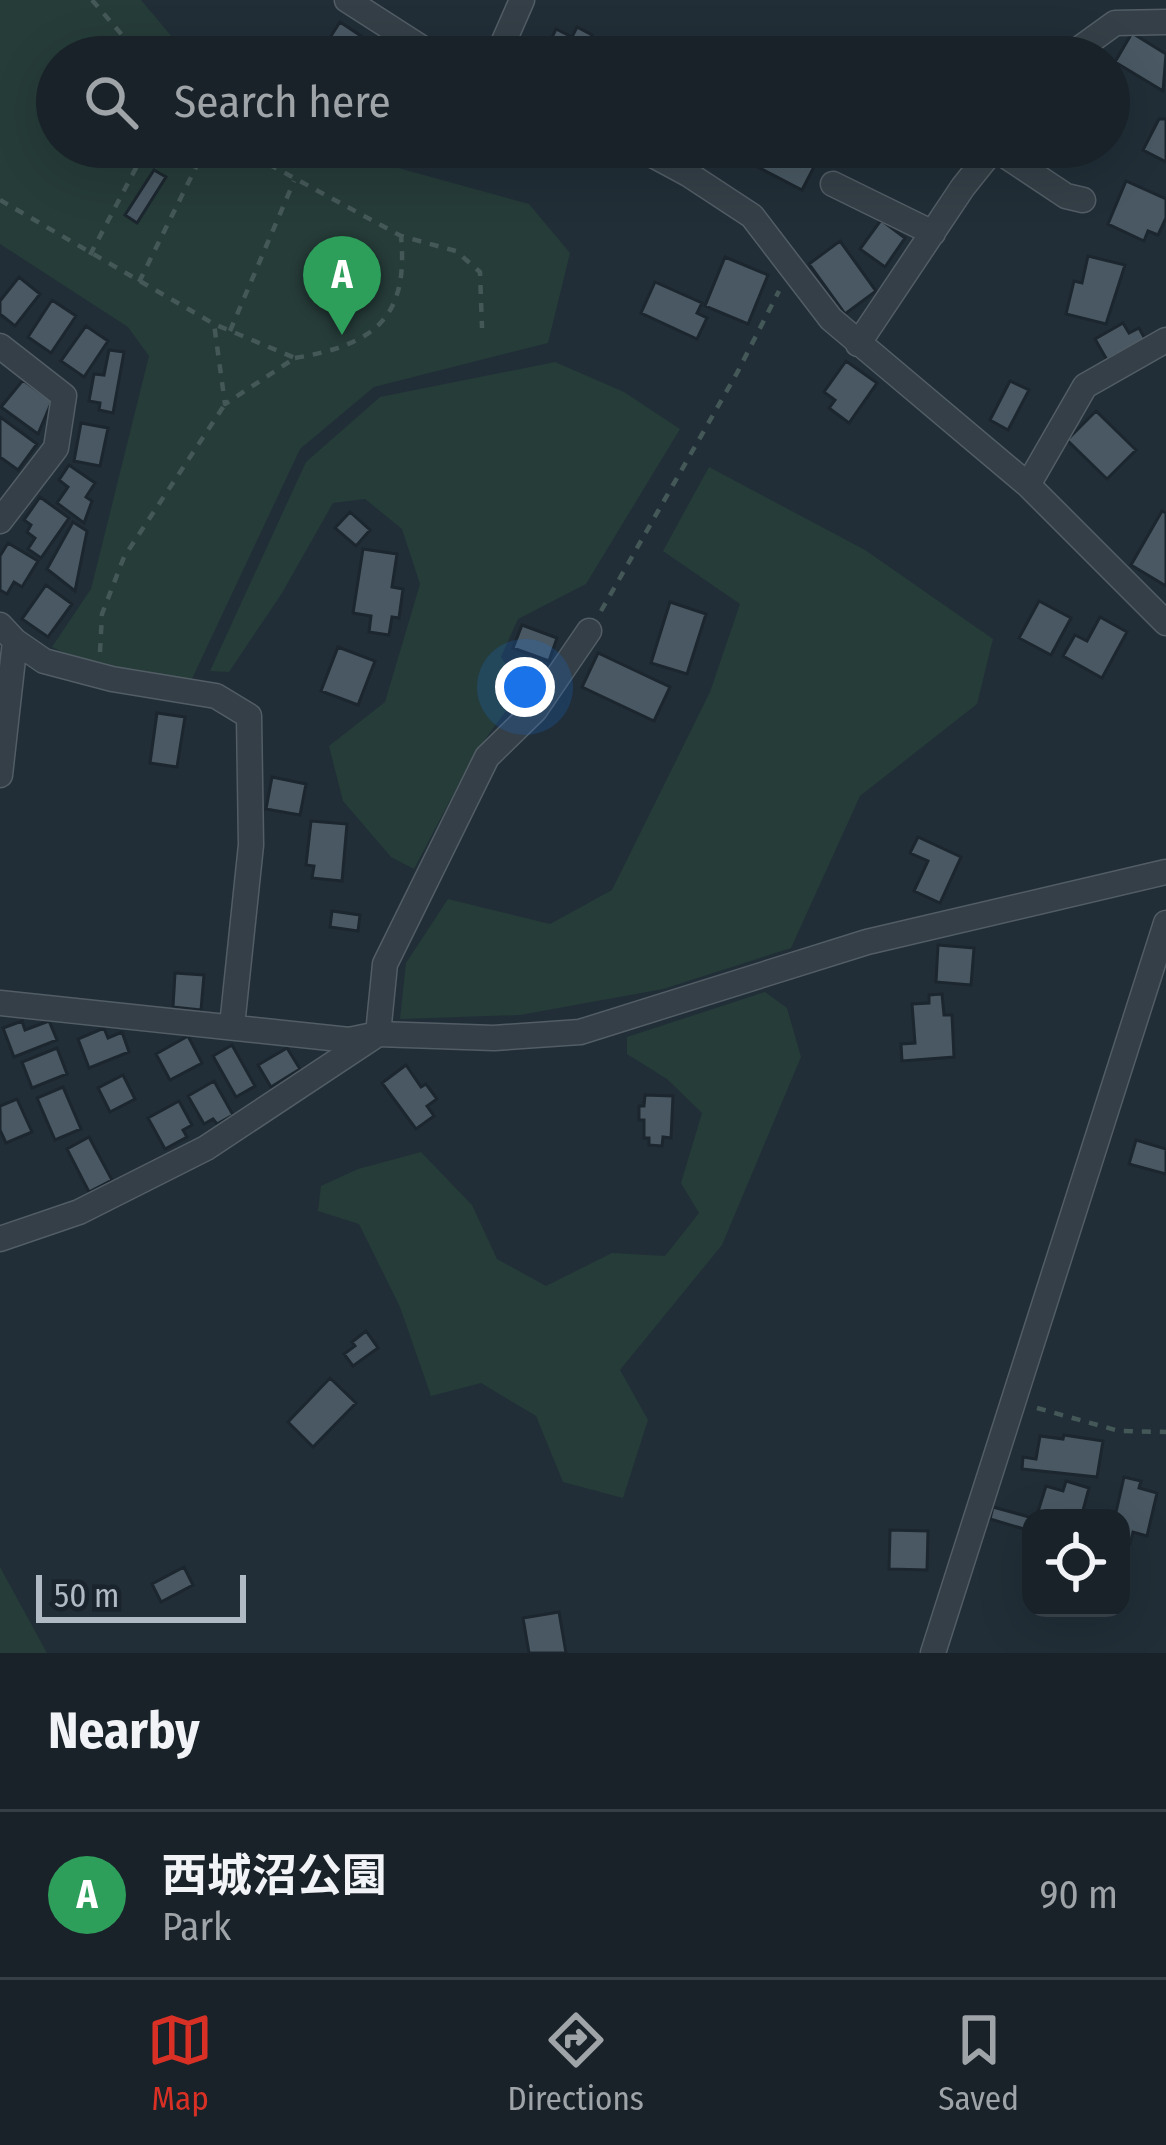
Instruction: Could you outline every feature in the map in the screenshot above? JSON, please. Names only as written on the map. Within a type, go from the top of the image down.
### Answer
[{"type":"street","points":[[347,0],[403,36]]},
{"type":"street","points":[[506,36],[522,0]]},
{"type":"street","points":[[1097,36],[1115,23],[1166,22]]},
{"type":"street","points":[[677,168],[752,216],[831,319],[1028,485],[1165,620]]},
{"type":"street","points":[[858,344],[980,168]]},
{"type":"street","points":[[1025,168],[1066,196],[1083,200]]},
{"type":"street","points":[[833,184],[933,233]]},
{"type":"street","points":[[1028,485],[1085,386],[1166,340]]},
{"type":"street","points":[[0,346],[64,396],[56,448],[0,521]]},
{"type":"street","points":[[378,1034],[385,964],[487,757],[535,710],[590,631]]},
{"type":"street","points":[[8,633],[44,661],[99,676],[216,696],[249,716],[251,845],[232,1026]]},
{"type":"street","points":[[0,775],[8,633]]},
{"type":"street","points":[[0,1004],[349,1040],[378,1034],[494,1038],[580,1032],[867,942],[1166,872]]},
{"type":"street","points":[[933,1653],[1166,923]]},
{"type":"street","points":[[0,1239],[79,1212],[206,1148],[378,1034]]},
{"type":"path","points":[[92,0],[123,36]]},
{"type":"path","points":[[90,255],[136,168]]},
{"type":"path","points":[[139,282],[196,168]]},
{"type":"path","points":[[274,168],[401,236],[456,251],[480,272],[482,328]]},
{"type":"path","points":[[230,331],[295,180]]},
{"type":"path","points":[[0,200],[214,324],[295,358]]},
{"type":"path","points":[[99,676],[102,614],[124,556],[225,404],[295,358],[342,350],[379,326],[402,291],[401,236]]},
{"type":"path","points":[[590,631],[737,373],[789,270]]},
{"type":"path","points":[[214,324],[225,404]]},
{"type":"path","points":[[1011,1402],[1119,1431],[1166,1432]]},
{"type":"green space","points":[[0,0],[141,0],[171,36],[36,36],[36,168],[398,168],[529,204],[570,253],[548,343],[374,387],[300,449],[190,683],[102,671],[52,647],[91,589],[149,356],[128,327],[0,244]]},
{"type":"green space","points":[[555,362],[624,392],[680,429],[586,584],[518,619],[501,657],[523,688],[475,753],[414,869],[391,857],[343,801],[329,746],[385,702],[420,584],[402,529],[365,499],[333,503],[282,593],[229,672],[210,671],[306,462],[380,397]]},
{"type":"green space","points":[[709,467],[865,550],[993,639],[977,704],[860,796],[791,948],[663,989],[520,1015],[400,1019],[406,963],[448,899],[550,924],[612,890],[710,692],[740,604],[663,551]]},
{"type":"green space","points":[[765,992],[787,1008],[801,1057],[722,1245],[620,1370],[648,1420],[623,1498],[563,1482],[536,1416],[481,1383],[431,1396],[400,1307],[359,1224],[318,1211],[321,1186],[358,1169],[421,1152],[472,1205],[497,1259],[546,1286],[612,1253],[665,1256],[699,1213],[681,1183],[702,1113],[667,1079],[627,1054],[627,1037]]},
{"type":"green space","points":[[0,1567],[47,1653],[0,1653]]},
{"type":"building","points":[[340,22],[361,36],[331,36]]},
{"type":"building","points":[[577,27],[592,35],[592,36],[572,36]]},
{"type":"building","points":[[1132,33],[1166,54],[1163,91],[1130,71]]},
{"type":"building","points":[[1159,119],[1166,119],[1166,162],[1143,150]]},
{"type":"building","points":[[760,168],[813,168],[802,190]]},
{"type":"building","points":[[154,170],[166,177],[137,223],[125,215]]},
{"type":"building","points":[[1126,181],[1166,199],[1166,218],[1158,235],[1148,231],[1144,241],[1108,224]]},
{"type":"building","points":[[881,220],[905,238],[885,267],[860,249]]},
{"type":"building","points":[[840,241],[876,291],[845,314],[809,264]]},
{"type":"building","points":[[1088,256],[1125,265],[1106,324],[1066,314],[1074,281],[1082,283]]},
{"type":"building","points":[[725,257],[768,275],[748,324],[705,306]]},
{"type":"building","points":[[19,277],[40,294],[15,326],[0,314],[0,301]]},
{"type":"building","points":[[655,282],[702,303],[697,313],[707,318],[697,339],[641,313]]},
{"type":"building","points":[[52,300],[76,316],[51,353],[28,337]]},
{"type":"building","points":[[1123,323],[1129,333],[1139,328],[1145,339],[1107,360],[1095,339]]},
{"type":"building","points":[[86,326],[108,341],[84,377],[61,361]]},
{"type":"building","points":[[109,350],[124,352],[113,413],[89,401],[94,374],[104,375]]},
{"type":"building","points":[[846,361],[877,383],[849,423],[829,408],[835,400],[824,392]]},
{"type":"building","points":[[23,380],[52,401],[38,434],[1,407]]},
{"type":"building","points":[[1010,381],[1029,390],[1008,430],[990,420]]},
{"type":"building","points":[[1096,411],[1136,450],[1107,479],[1067,440]]},
{"type":"building","points":[[0,417],[37,444],[18,470],[0,457]]},
{"type":"building","points":[[81,423],[108,428],[100,466],[74,461]]},
{"type":"building","points":[[69,465],[95,483],[86,497],[92,501],[84,523],[57,503],[68,487],[59,480]]},
{"type":"building","points":[[40,497],[69,518],[41,558],[28,549],[35,538],[27,532],[31,525],[24,520]]},
{"type":"building","points":[[1162,511],[1166,513],[1166,586],[1131,565]]},
{"type":"building","points":[[350,512],[370,530],[356,546],[335,528]]},
{"type":"building","points":[[73,522],[87,531],[75,591],[47,569]]},
{"type":"building","points":[[8,543],[38,561],[22,587],[14,582],[7,594],[0,590],[0,556]]},
{"type":"building","points":[[363,549],[397,554],[392,587],[403,589],[399,618],[392,617],[389,635],[369,632],[371,616],[353,613]]},
{"type":"building","points":[[46,585],[72,604],[48,637],[22,619]]},
{"type":"building","points":[[1039,601],[1071,618],[1051,655],[1019,638]]},
{"type":"building","points":[[670,602],[706,614],[687,674],[651,663]]},
{"type":"building","points":[[1100,617],[1127,632],[1102,678],[1063,656],[1075,635],[1087,641]]},
{"type":"building","points":[[522,625],[557,638],[549,661],[513,648]]},
{"type":"building","points":[[338,647],[375,661],[358,705],[321,691]]},
{"type":"building","points":[[598,653],[670,687],[654,721],[582,687]]},
{"type":"building","points":[[157,713],[185,717],[177,767],[150,763]]},
{"type":"building","points":[[272,777],[306,784],[300,815],[266,809]]},
{"type":"building","points":[[311,821],[347,824],[342,881],[312,878],[314,866],[306,865]]},
{"type":"building","points":[[918,837],[961,857],[940,903],[914,891],[928,861],[910,853]]},
{"type":"building","points":[[332,911],[360,915],[358,931],[330,927]]},
{"type":"building","points":[[938,945],[974,948],[971,985],[936,982]]},
{"type":"building","points":[[175,973],[204,975],[201,1010],[173,1007]]},
{"type":"building","points":[[942,994],[944,1015],[952,1015],[954,1057],[902,1061],[901,1044],[915,1043],[912,1004],[929,1003],[929,995]]},
{"type":"building","points":[[22,1021],[25,1030],[49,1021],[57,1040],[14,1057],[3,1028]]},
{"type":"building","points":[[104,1028],[108,1038],[122,1032],[129,1052],[89,1068],[78,1039]]},
{"type":"building","points":[[188,1036],[202,1063],[170,1080],[156,1054]]},
{"type":"building","points":[[232,1045],[255,1086],[236,1097],[213,1056]]},
{"type":"building","points":[[57,1048],[67,1074],[32,1088],[22,1062]]},
{"type":"building","points":[[287,1048],[300,1069],[271,1087],[258,1065]]},
{"type":"building","points":[[406,1065],[421,1087],[426,1084],[437,1099],[427,1106],[434,1116],[416,1129],[382,1083]]},
{"type":"building","points":[[123,1075],[135,1099],[110,1112],[98,1088]]},
{"type":"building","points":[[214,1081],[233,1115],[217,1124],[213,1119],[204,1124],[188,1096]]},
{"type":"building","points":[[63,1087],[81,1129],[55,1140],[37,1098]]},
{"type":"building","points":[[645,1095],[673,1096],[671,1138],[663,1137],[662,1146],[649,1145],[649,1138],[644,1138],[639,1106],[644,1106]]},
{"type":"building","points":[[17,1099],[32,1132],[6,1143],[0,1130],[0,1106]]},
{"type":"building","points":[[179,1101],[192,1125],[183,1130],[187,1137],[165,1149],[148,1118]]},
{"type":"building","points":[[89,1137],[112,1180],[89,1192],[67,1149]]},
{"type":"building","points":[[1136,1140],[1166,1149],[1166,1174],[1129,1164]]},
{"type":"building","points":[[366,1331],[378,1348],[353,1366],[344,1354]]},
{"type":"building","points":[[330,1378],[356,1403],[313,1447],[288,1422]]},
{"type":"building","points":[[1064,1435],[1103,1441],[1097,1477],[1022,1469],[1023,1457],[1036,1459],[1040,1436],[1063,1439]]},
{"type":"building","points":[[1124,1477],[1141,1481],[1139,1488],[1157,1493],[1147,1536],[1133,1532],[1130,1544],[1130,1509],[1117,1509]]},
{"type":"building","points":[[1066,1481],[1089,1488],[1083,1509],[1039,1509],[1046,1486],[1063,1491]]},
{"type":"building","points":[[993,1507],[1022,1515],[1022,1528],[990,1519]]},
{"type":"building","points":[[890,1530],[928,1531],[927,1570],[889,1569]]},
{"type":"building","points":[[184,1567],[193,1585],[161,1602],[152,1584]]},
{"type":"building","points":[[559,1612],[566,1653],[529,1653],[523,1618]]},
{"type":"place","name":"西城沼公園","points":[[342,335]]}]
